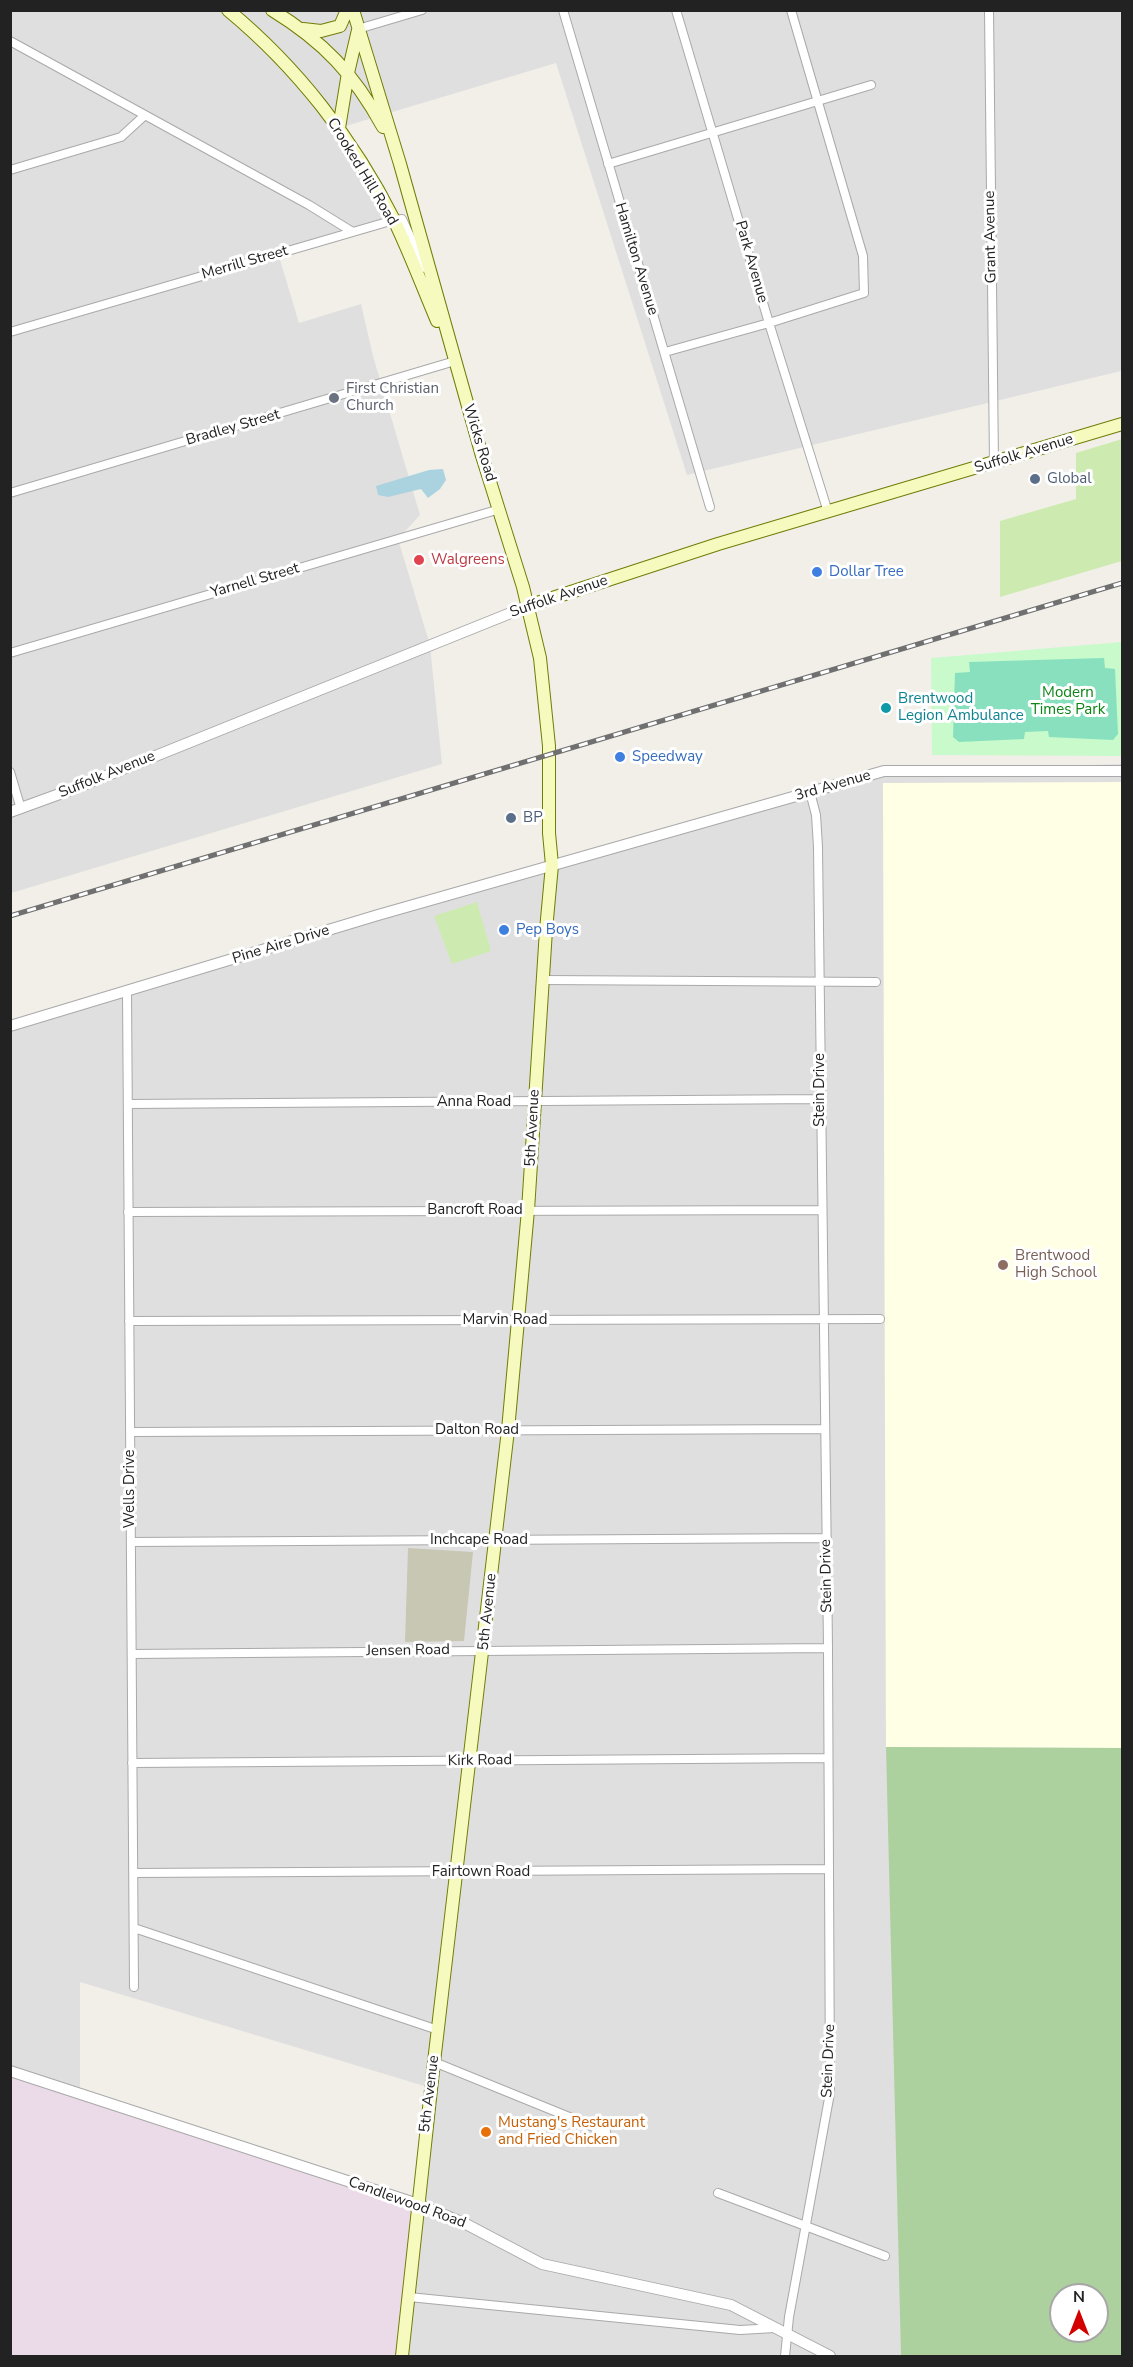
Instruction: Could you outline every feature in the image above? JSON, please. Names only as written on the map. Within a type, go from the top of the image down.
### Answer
[{"type":"main road","name":"Crooked Hill Road","points":[[228,10],[276,53],[339,128],[394,220],[455,362]]},
{"type":"main road","points":[[272,10],[303,29],[348,73],[366,96],[400,164]]},
{"type":"main road","points":[[303,29],[333,30],[340,27],[347,10]]},
{"type":"main road","name":"Wicks Road","points":[[353,10],[528,606],[540,658],[546,700],[552,865]]},
{"type":"main road","name":"Wicks Road","points":[[339,128],[358,29]]},
{"type":"main road","name":"Suffolk Avenue","points":[[528,606],[718,544],[994,464],[1122,424]]},
{"type":"main road","name":"5th Avenue","points":[[402,2356],[508,1430],[528,1210],[552,865]]},
{"type":"street","points":[[358,29],[422,10]]},
{"type":"street","name":"Hamilton Avenue","points":[[563,10],[710,507]]},
{"type":"street","name":"Park Avenue","points":[[676,10],[828,512]]},
{"type":"street","points":[[665,352],[864,293],[863,256],[791,10]]},
{"type":"street","name":"Grant Avenue","points":[[989,10],[994,464]]},
{"type":"street","points":[[10,41],[309,205],[351,231]]},
{"type":"street","points":[[608,164],[871,85]]},
{"type":"street","points":[[10,170],[121,137],[145,115]]},
{"type":"street","points":[[394,220],[402,219],[436,292]]},
{"type":"street","name":"Merrill Street","points":[[10,332],[394,220]]},
{"type":"street","name":"Bradley Street","points":[[10,494],[455,362]]},
{"type":"street","name":"Yarnell Street","points":[[10,653],[500,509]]},
{"type":"street","name":"Suffolk Avenue","points":[[16,810],[528,606]]},
{"type":"street","name":"3rd Avenue","points":[[552,865],[617,849],[884,771],[1122,771]]},
{"type":"street","points":[[10,772],[16,810]]},
{"type":"street","name":"Stein Drive","points":[[785,2356],[830,2093],[827,1538],[818,847],[816,815],[810,792]]},
{"type":"street","name":"Pine Aire Drive","points":[[10,1026],[552,865]]},
{"type":"street","points":[[543,980],[876,982]]},
{"type":"street","name":"Wells Drive","points":[[127,991],[134,1987]]},
{"type":"street","name":"Anna Road","points":[[128,1104],[820,1099]]},
{"type":"street","name":"Bancroft Road","points":[[129,1212],[822,1210]]},
{"type":"street","name":"Marvin Road","points":[[129,1321],[880,1319]]},
{"type":"street","name":"Dalton Road","points":[[130,1432],[824,1429]]},
{"type":"street","name":"Inchcape Road","points":[[130,1542],[827,1538]]},
{"type":"street","name":"Jensen Road","points":[[132,1654],[828,1648]]},
{"type":"street","name":"Kirk Road","points":[[132,1763],[828,1758]]},
{"type":"street","name":"Fairtown Road","points":[[134,1873],[828,1869]]},
{"type":"street","points":[[134,1928],[438,2030]]},
{"type":"street","points":[[434,2062],[606,2132]]},
{"type":"street","name":"Candlewood Road","points":[[10,2071],[418,2204],[464,2223],[542,2264],[731,2305],[830,2356]]},
{"type":"street","points":[[718,2193],[885,2256]]},
{"type":"street","points":[[409,2297],[740,2330],[775,2328]]},
{"type":"shaded area","points":[[11,11],[1122,11],[1121,371],[687,475],[556,63],[339,128],[394,220],[278,253],[299,323],[361,304],[373,356],[420,515],[398,539],[430,645],[442,764],[11,893]]},
{"type":"shaded area","points":[[1122,764],[1122,2356],[403,2356],[431,2088],[80,1982],[80,2094],[11,2071],[11,1026],[884,771]]},
{"type":"shaded area","name":"Brentwood High School","points":[[1122,782],[1122,1748],[886,1747],[883,783]]},
{"type":"shaded area","points":[[408,1548],[473,1552],[464,1641],[405,1642]]},
{"type":"shaded area","points":[[11,2071],[418,2204],[402,2356],[11,2356]]},
{"type":"green space","points":[[1122,439],[1122,561],[1000,597],[1000,521],[1076,499],[1076,453]]},
{"type":"green space","name":"Modern Times Park","points":[[1122,642],[1122,756],[932,755],[931,658]]},
{"type":"green space","name":"Modern Times Park","points":[[1104,658],[1105,668],[1115,669],[1118,734],[1113,740],[1049,737],[1048,731],[1025,732],[1024,739],[959,742],[953,737],[955,673],[970,672],[969,662]]},
{"type":"green space","points":[[477,902],[491,951],[452,964],[434,916]]},
{"type":"green space","points":[[886,1747],[1122,1748],[1122,2356],[901,2356]]},
{"type":"water","points":[[443,469],[446,480],[440,489],[428,498],[421,489],[388,497],[378,495],[376,486],[429,470]]},
{"type":"railway","points":[[10,916],[1122,583]]},
{"type":"place","name":"First Christian Church","points":[[334,398]]},
{"type":"place","name":"Global","points":[[1035,479]]},
{"type":"place","name":"Walgreens","points":[[419,560]]},
{"type":"place","name":"Dollar Tree","points":[[817,572]]},
{"type":"place","name":"Brentwood Legion Ambulance","points":[[886,708]]},
{"type":"place","name":"Speedway","points":[[620,757]]},
{"type":"place","name":"BP","points":[[511,818]]},
{"type":"place","name":"Pep Boys","points":[[504,930]]},
{"type":"place","name":"Brentwood High School","points":[[1003,1265]]},
{"type":"place","name":"Mustang's Restaurant and Fried Chicken","points":[[486,2132]]}]
